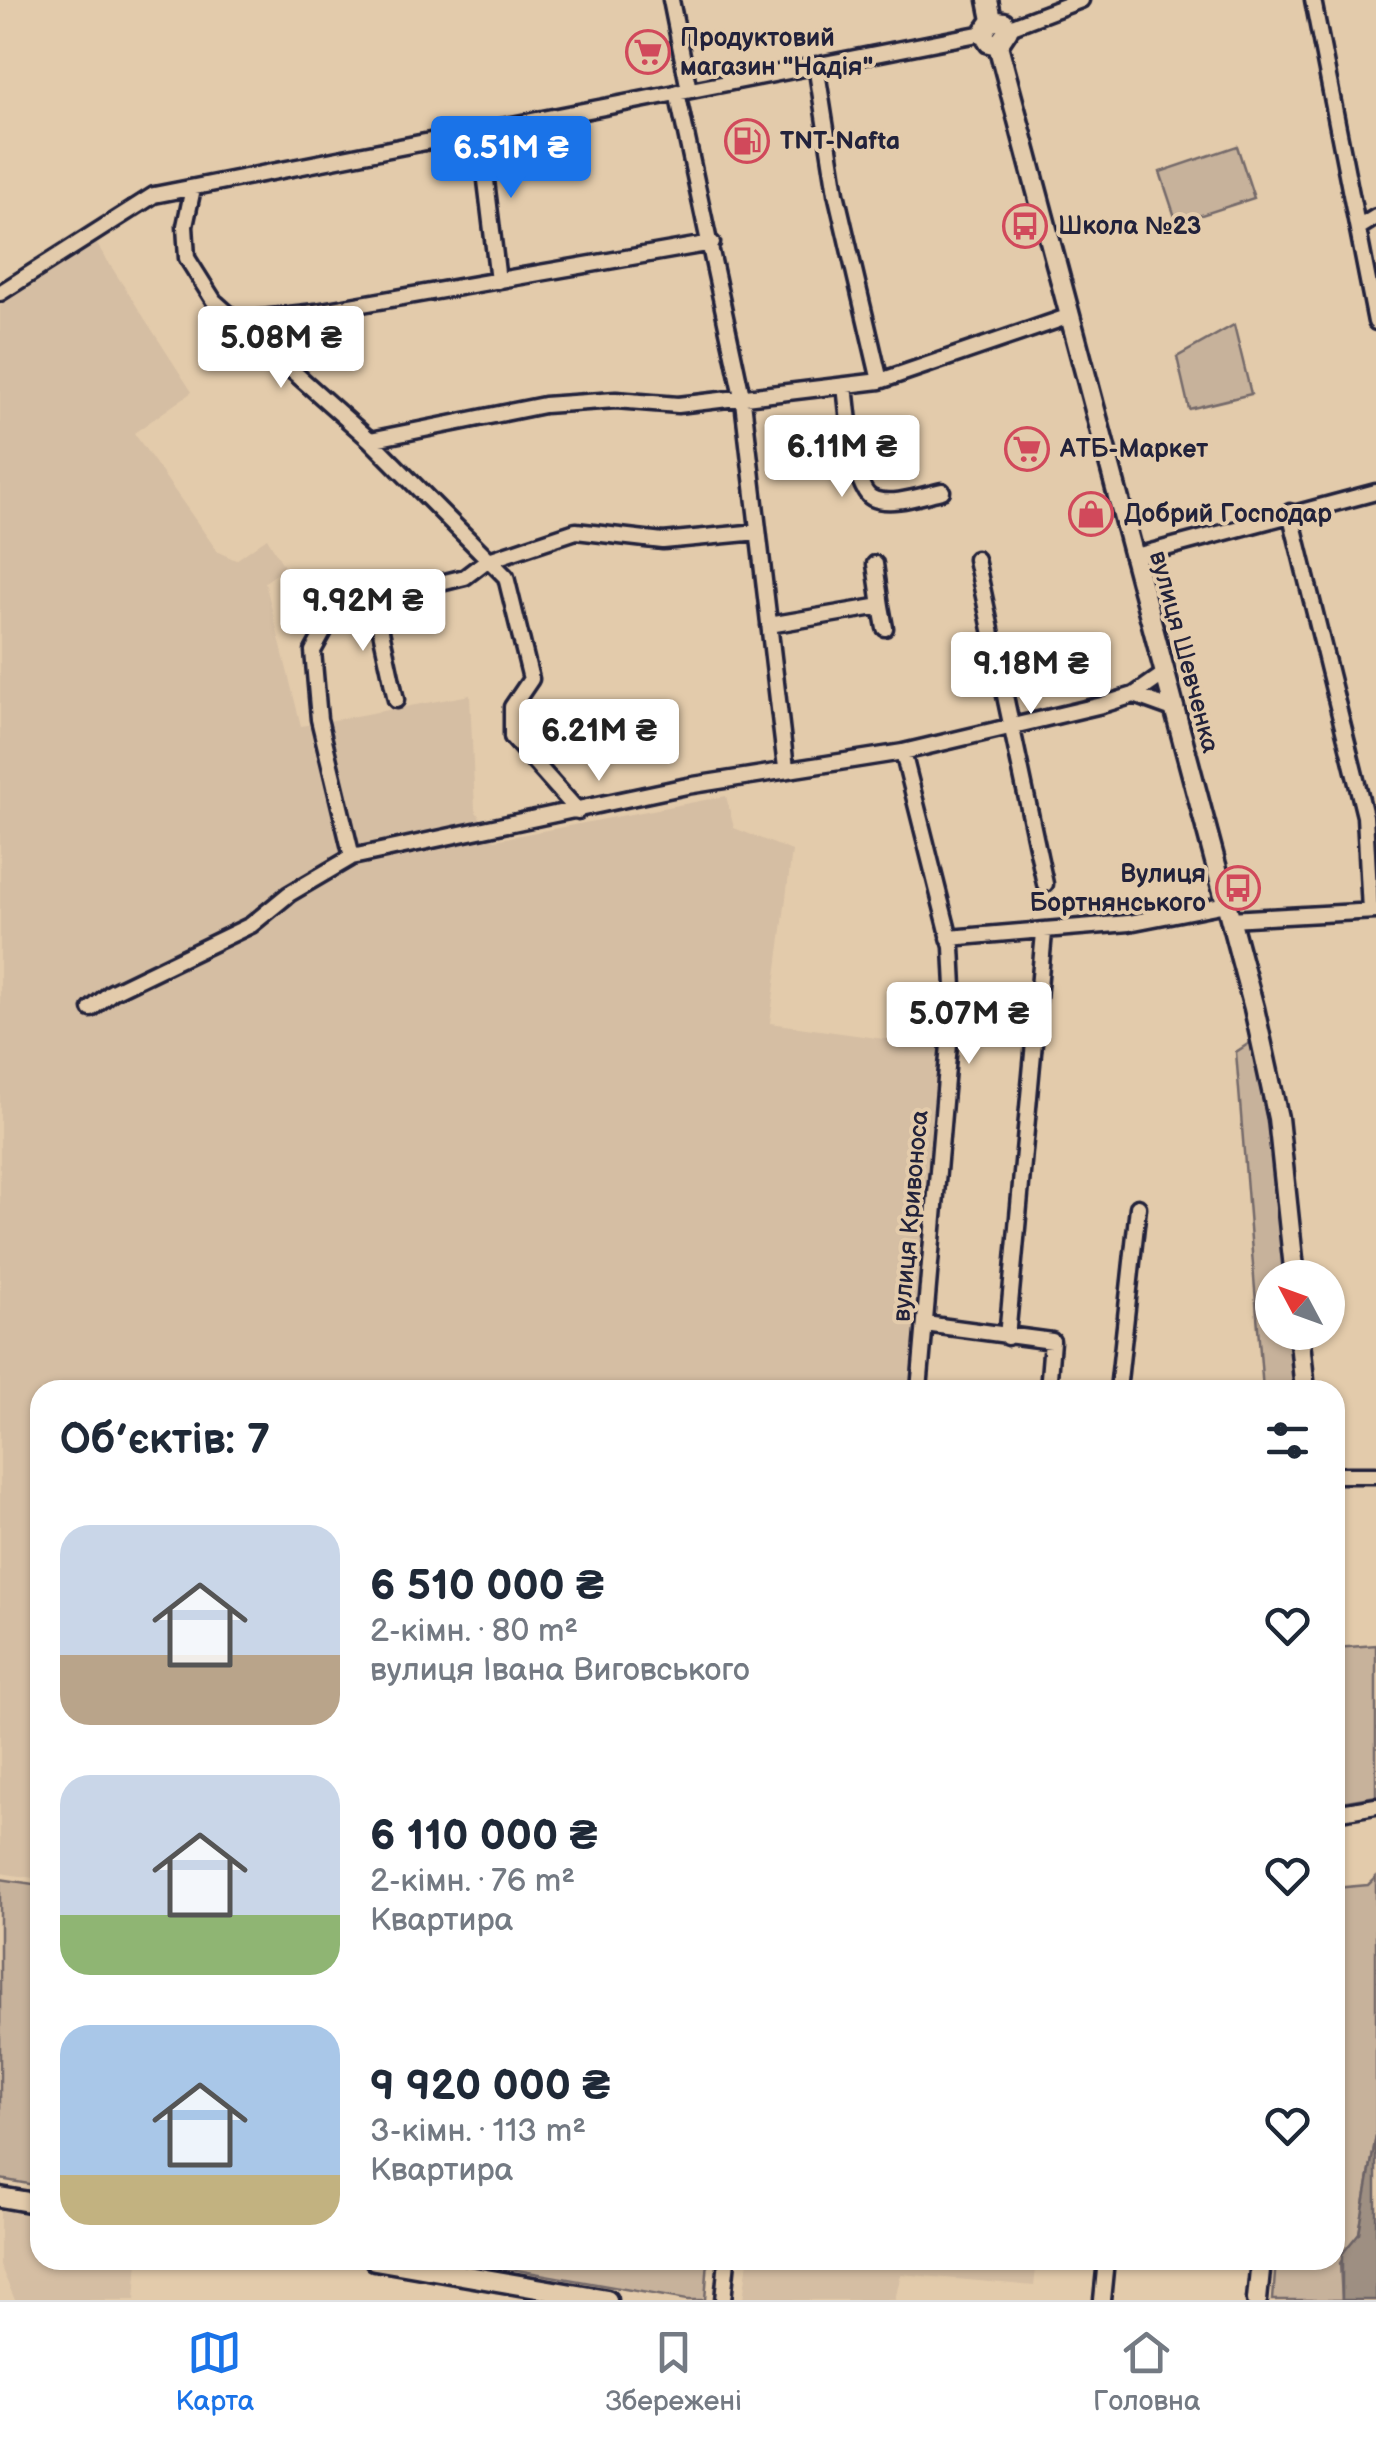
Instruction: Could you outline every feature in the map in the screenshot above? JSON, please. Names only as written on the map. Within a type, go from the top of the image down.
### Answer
[{"type":"main road","name":"вулиця Шевченка","points":[[988,0],[1228,912],[1278,1118],[1293,1260]]},
{"type":"main road","points":[[1301,1350],[1304,1380]]},
{"type":"main road","points":[[0,2197],[30,2202]]},
{"type":"main road","points":[[432,2270],[607,2300]]},
{"type":"main road","points":[[1257,2300],[1260,2270]]},
{"type":"street","points":[[672,0],[683,91],[743,401],[786,768]]},
{"type":"street","points":[[0,293],[154,196],[995,32],[1082,0]]},
{"type":"street","points":[[1313,0],[1375,312]]},
{"type":"street","points":[[816,65],[836,193],[880,381]]},
{"type":"street","points":[[480,130],[498,281]]},
{"type":"street","points":[[193,188],[185,226],[187,258],[214,301],[370,440],[450,519],[486,562],[506,577],[532,679],[512,707],[512,737],[578,810]]},
{"type":"street","points":[[1358,228],[1376,218]]},
{"type":"street","points":[[235,322],[712,243]]},
{"type":"street","points":[[370,440],[544,405],[743,401],[880,381],[1070,316]]},
{"type":"street","points":[[844,386],[860,487],[873,499],[894,500],[942,491]]},
{"type":"street","points":[[1132,557],[1376,492]]},
{"type":"street","points":[[949,938],[1044,933],[1228,912],[1373,911],[1365,816],[1290,512]]},
{"type":"street","points":[[352,857],[320,719],[313,651],[336,609],[466,577],[486,562],[576,531],[663,542],[758,532]]},
{"type":"street","points":[[976,560],[1045,884]]},
{"type":"street","points":[[874,564],[885,628]]},
{"type":"street","points":[[374,600],[396,700]]},
{"type":"street","points":[[769,625],[881,606]]},
{"type":"street","points":[[92,1009],[112,992],[252,925],[289,894],[352,857],[786,768],[904,752],[1134,695],[1164,674]]},
{"type":"street","points":[[1134,695],[1173,710]]},
{"type":"street","name":"вулиця Кривоноса","points":[[904,752],[949,938],[954,986],[920,1380]]},
{"type":"street","points":[[1008,1337],[1044,933]]},
{"type":"street","points":[[1119,1380],[1138,1207]]},
{"type":"street","points":[[925,1324],[1052,1341],[1049,1380]]},
{"type":"street","points":[[1345,1475],[1376,1475]]},
{"type":"street","points":[[1345,1811],[1376,1806]]},
{"type":"street","points":[[723,2300],[726,2270]]},
{"type":"street","points":[[1102,2300],[1105,2270]]},
{"type":"shaded area","points":[[1237,146],[1254,198],[1177,223],[1160,172]]},
{"type":"shaded area","points":[[96,243],[192,392],[134,433],[218,552],[236,560],[267,538],[285,568],[265,582],[301,726],[470,695],[475,810],[495,840],[726,796],[734,828],[792,851],[770,1023],[941,1047],[913,1380],[30,1380],[30,1878],[0,1873],[0,306]]},
{"type":"shaded area","points":[[1234,325],[1251,394],[1189,409],[1177,357]]},
{"type":"shaded area","points":[[1251,1042],[1276,1162],[1284,1260],[1255,1260],[1255,1290],[1236,1052]]},
{"type":"shaded area","points":[[1260,1350],[1291,1350],[1293,1380],[1262,1380]]},
{"type":"shaded area","points":[[1376,1645],[1376,1796],[1345,1801],[1345,1647]]},
{"type":"shaded area","points":[[1376,1877],[1376,2136],[1359,2234],[1345,2255],[1345,1887],[1368,1885]]},
{"type":"shaded area","points":[[0,1879],[30,1884],[30,2184],[0,2179]]},
{"type":"shaded area","points":[[1376,2136],[1376,2300],[1342,2300],[1345,2250],[1359,2233]]},
{"type":"shaded area","points":[[0,2210],[30,2215],[30,2270],[137,2270],[135,2300],[15,2300],[0,2265]]},
{"type":"shaded area","points":[[517,2270],[707,2270],[705,2300]]},
{"type":"shaded area","points":[[747,2270],[1036,2270],[1034,2286],[901,2274],[895,2300],[743,2300]]},
{"type":"shaded area","points":[[1275,2270],[1340,2270],[1342,2300],[1273,2300]]},
{"type":"place","name":"Продуктовий магазин \"Надія\"","points":[[648,52]]},
{"type":"place","name":"TNT-Nafta","points":[[747,141]]},
{"type":"place","name":"Школа №23","points":[[1025,226]]},
{"type":"place","name":"АТБ-Маркет","points":[[1027,449]]},
{"type":"place","name":"Добрий Господар","points":[[1091,514]]},
{"type":"place","name":"Вулиця Бортнянського","points":[[1238,888]]}]
